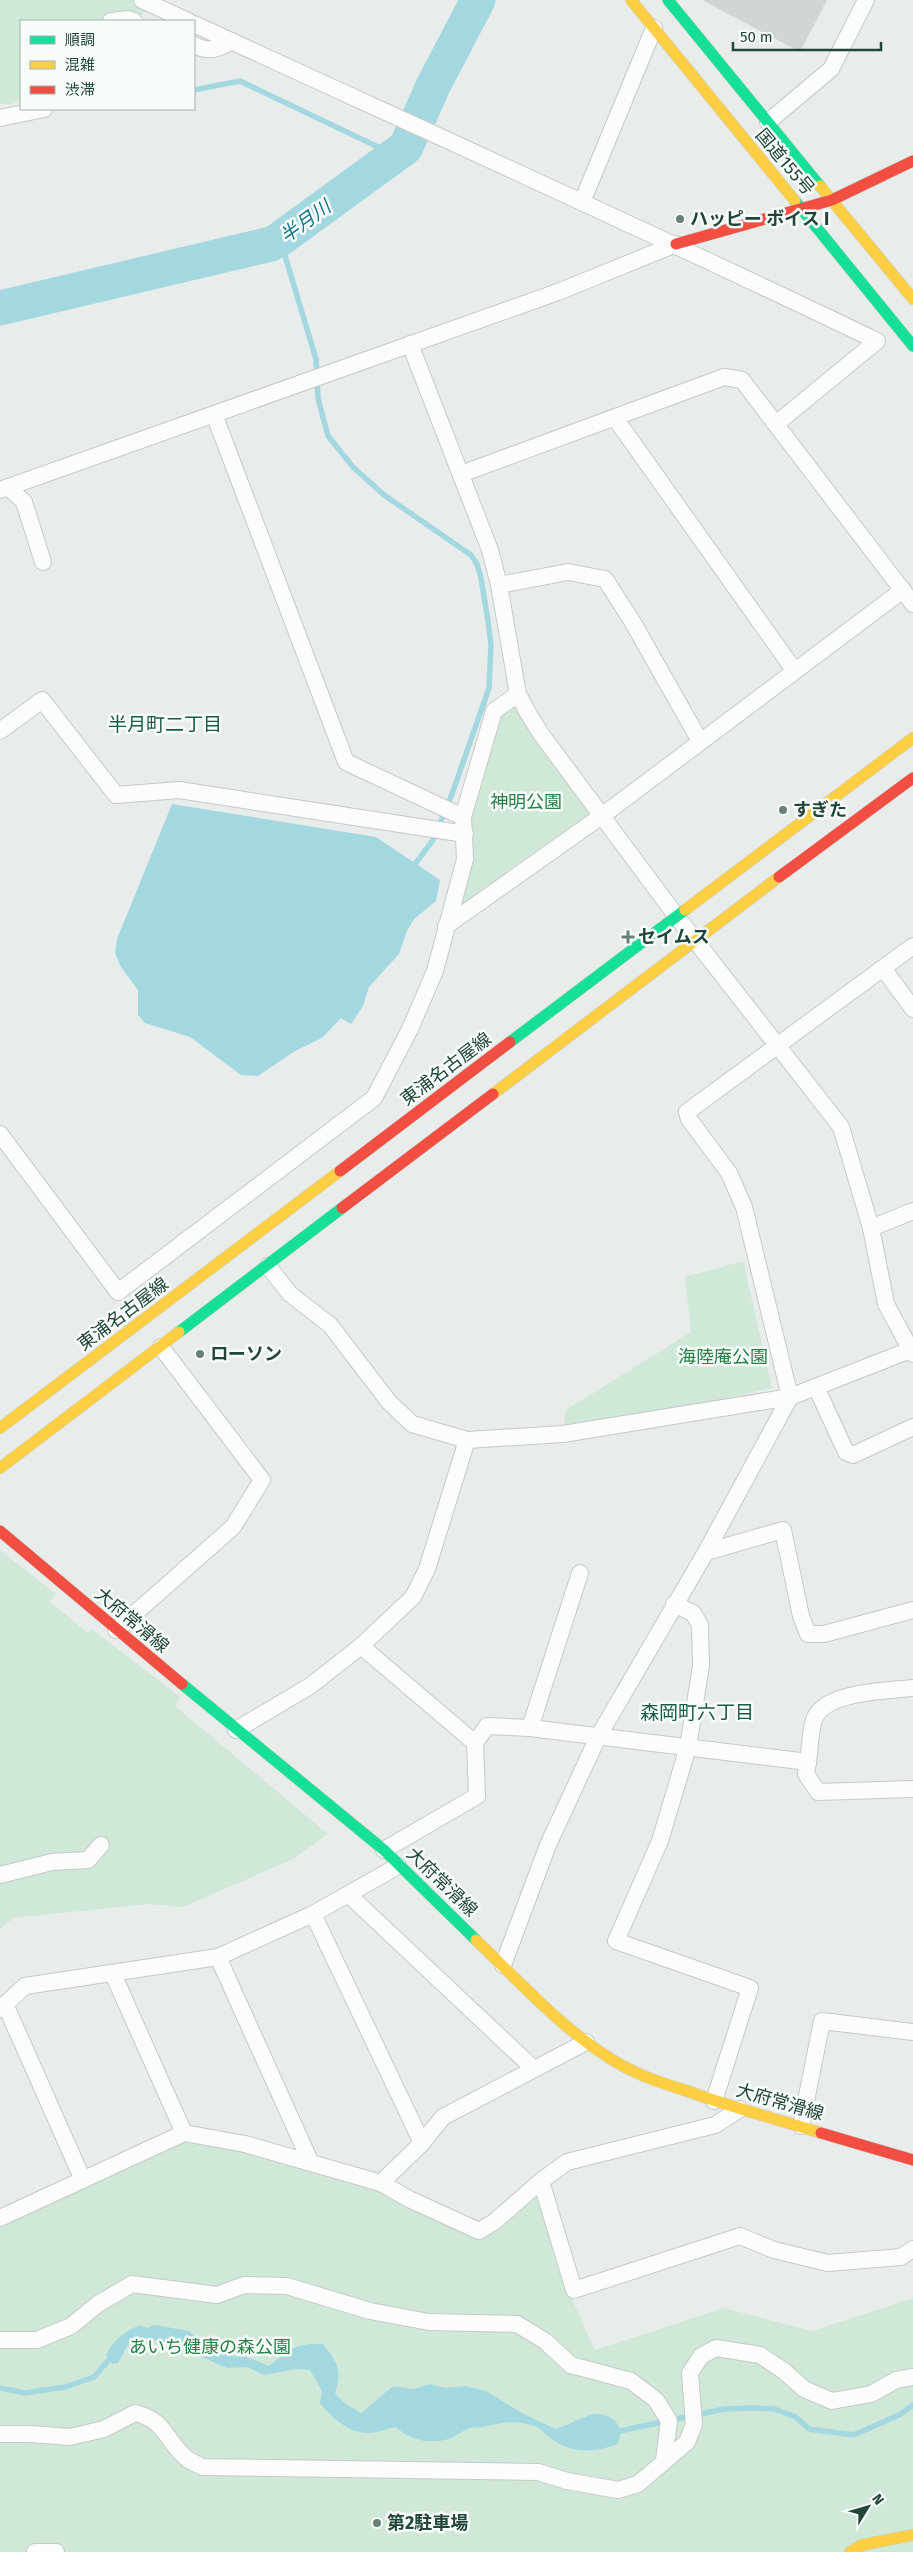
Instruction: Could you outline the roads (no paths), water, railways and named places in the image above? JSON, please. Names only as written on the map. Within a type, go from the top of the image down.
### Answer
[{"type":"main road","name":"国道155号","points":[[631,0],[913,346]]},
{"type":"main road","name":"国道155号","points":[[668,0],[913,299]]},
{"type":"main road","points":[[676,244],[832,200],[913,161]]},
{"type":"main road","name":"東浦名古屋線","points":[[0,1428],[913,738]]},
{"type":"main road","points":[[0,1468],[695,940],[913,778]]},
{"type":"main road","name":"大府常滑線","points":[[0,1531],[236,1730],[384,1850],[398,1866],[586,2042],[623,2066],[648,2078],[714,2101],[913,2160]]},
{"type":"main road","points":[[850,2552],[862,2545],[913,2535]]},
{"type":"street","points":[[142,0],[186,20]]},
{"type":"street","points":[[768,122],[831,69],[866,0]]},
{"type":"street","points":[[195,24],[676,244],[877,342],[776,424]]},
{"type":"street","points":[[582,202],[654,28]]},
{"type":"street","points":[[195,45],[216,50],[232,41]]},
{"type":"street","points":[[0,118],[39,110]]},
{"type":"street","points":[[4,488],[558,292],[676,244]]},
{"type":"street","points":[[268,1266],[290,1294],[330,1325],[389,1402],[412,1424],[467,1440],[563,1434],[790,1397],[912,1351],[886,1304],[871,1228],[840,1127],[677,917],[541,734],[518,694],[499,585],[490,550],[410,344]]},
{"type":"street","points":[[461,474],[724,377],[742,380],[913,604]]},
{"type":"street","points":[[214,414],[346,762],[463,817]]},
{"type":"street","points":[[615,418],[794,670]]},
{"type":"street","points":[[4,488],[24,502],[43,562]]},
{"type":"street","points":[[499,585],[568,572],[605,579],[632,621],[700,741]]},
{"type":"street","points":[[446,926],[603,815],[903,590]]},
{"type":"street","points":[[0,1134],[118,1292],[374,1098],[410,1029],[435,971],[465,859],[463,817],[494,711],[518,694]]},
{"type":"street","points":[[0,732],[42,700],[116,795],[179,790],[464,834]]},
{"type":"street","points":[[503,1965],[548,1845],[598,1737],[706,1552],[790,1397],[744,1207],[729,1173],[689,1119],[687,1112],[913,946]]},
{"type":"street","points":[[883,968],[913,1009]]},
{"type":"street","points":[[871,1228],[913,1212]]},
{"type":"street","points":[[116,1630],[233,1527],[262,1480],[161,1347]]},
{"type":"street","points":[[816,1387],[846,1452],[853,1455],[913,1427]]},
{"type":"street","points":[[236,1730],[310,1686],[362,1646],[413,1597],[427,1569],[467,1440]]},
{"type":"street","points":[[706,1552],[783,1530],[801,1616],[808,1634],[824,1634],[913,1610]]},
{"type":"street","points":[[530,1728],[580,1573]]},
{"type":"street","points":[[674,1604],[693,1613],[700,1625],[701,1666],[688,1748],[660,1841],[616,1941],[750,1988],[714,2101]]},
{"type":"street","points":[[362,1646],[475,1743]]},
{"type":"street","points":[[913,1688],[840,1697],[826,1705],[814,1718],[806,1774],[818,1792],[913,1789]]},
{"type":"street","points":[[384,1850],[477,1796],[475,1743],[487,1726],[530,1728],[808,1762]]},
{"type":"street","points":[[0,1875],[52,1862],[88,1860],[101,1845]]},
{"type":"street","points":[[83,2180],[2,2007],[25,1986],[218,1957],[313,1914],[398,1866]]},
{"type":"street","points":[[349,1894],[534,2069]]},
{"type":"street","points":[[313,1914],[422,2143]]},
{"type":"street","points":[[218,1957],[310,2161]]},
{"type":"street","points":[[113,1974],[184,2133]]},
{"type":"street","points":[[801,2126],[822,2021],[913,2032]]},
{"type":"street","points":[[381,2183],[422,2143],[442,2117],[586,2042]]},
{"type":"street","points":[[0,2218],[184,2133],[245,2144],[310,2161],[381,2183],[410,2199],[479,2231],[494,2222],[541,2181],[568,2162],[715,2125],[740,2109]]},
{"type":"street","points":[[541,2181],[574,2290],[740,2236],[774,2250],[828,2263],[901,2258],[913,2249]]},
{"type":"street","points":[[0,2340],[37,2340],[71,2326],[98,2304],[132,2284],[217,2295],[244,2286],[287,2286],[370,2311],[429,2322],[517,2324],[545,2342],[571,2365],[631,2381],[656,2400],[669,2420],[664,2460]]},
{"type":"street","points":[[0,2434],[31,2434],[70,2438],[104,2429],[136,2413],[150,2417],[165,2431],[185,2457],[202,2467],[538,2472],[567,2481],[618,2490],[638,2484],[687,2442],[694,2424],[694,2402],[690,2373],[701,2356],[716,2348],[760,2355],[784,2371],[804,2389],[832,2402],[871,2394],[896,2380],[913,2376]]},
{"type":"street","points":[[35,2552],[56,2552]]},
{"type":"water","points":[[172,804],[376,837],[440,880],[436,901],[414,919],[407,931],[399,954],[369,987],[363,1006],[351,1024],[341,1018],[322,1038],[295,1051],[258,1076],[241,1075],[190,1037],[145,1023],[138,1015],[138,990],[121,967],[115,953],[117,939]]},
{"type":"water","points":[[140,2325],[147,2328],[155,2325],[189,2331],[209,2348],[229,2356],[247,2357],[269,2366],[293,2348],[323,2344],[337,2367],[338,2378],[335,2393],[344,2403],[361,2413],[393,2386],[414,2389],[430,2384],[445,2388],[466,2386],[486,2391],[522,2413],[555,2429],[596,2414],[608,2417],[617,2423],[620,2438],[617,2444],[609,2447],[575,2450],[559,2444],[537,2427],[513,2422],[470,2428],[449,2439],[434,2441],[414,2438],[396,2427],[372,2433],[362,2433],[342,2424],[320,2403],[322,2391],[310,2370],[296,2369],[264,2375],[247,2367],[227,2368],[169,2343],[139,2337],[130,2341],[118,2363],[112,2364],[106,2355],[112,2345],[124,2333]]},
{"type":"waterway","name":"半月川","points":[[0,308],[271,244],[280,239],[406,147],[433,86],[478,0]]},
{"type":"waterway","points":[[195,90],[240,81],[395,155]]},
{"type":"waterway","points":[[280,239],[316,359],[318,398],[328,436],[353,467],[384,495],[471,555],[477,564],[481,578],[491,645],[489,688],[452,794],[433,840],[412,868]]},
{"type":"waterway","points":[[0,2388],[25,2393],[65,2387],[94,2377],[113,2355]]},
{"type":"waterway","points":[[615,2432],[724,2409],[752,2408],[774,2409],[796,2417],[809,2429],[854,2435],[901,2414],[913,2405]]},
{"type":"place","name":"ハッピー ボイス I","points":[[680,219]]},
{"type":"place","name":"すぎた","points":[[783,810]]},
{"type":"place","name":"セイムス","points":[[628,937]]},
{"type":"place","name":"ローソン","points":[[200,1354]]},
{"type":"place","name":"第2駐車場","points":[[377,2523]]},
{"type":"district","name":"半月町二丁目","points":[[165,724]]},
{"type":"district","name":"森岡町六丁目","points":[[697,1712]]},
{"type":"park label","name":"神明公園","points":[[526,802]]},
{"type":"park label","name":"海陸庵公園","points":[[723,1357]]},
{"type":"park label","name":"あいち健康の森公園","points":[[210,2347]]}]
